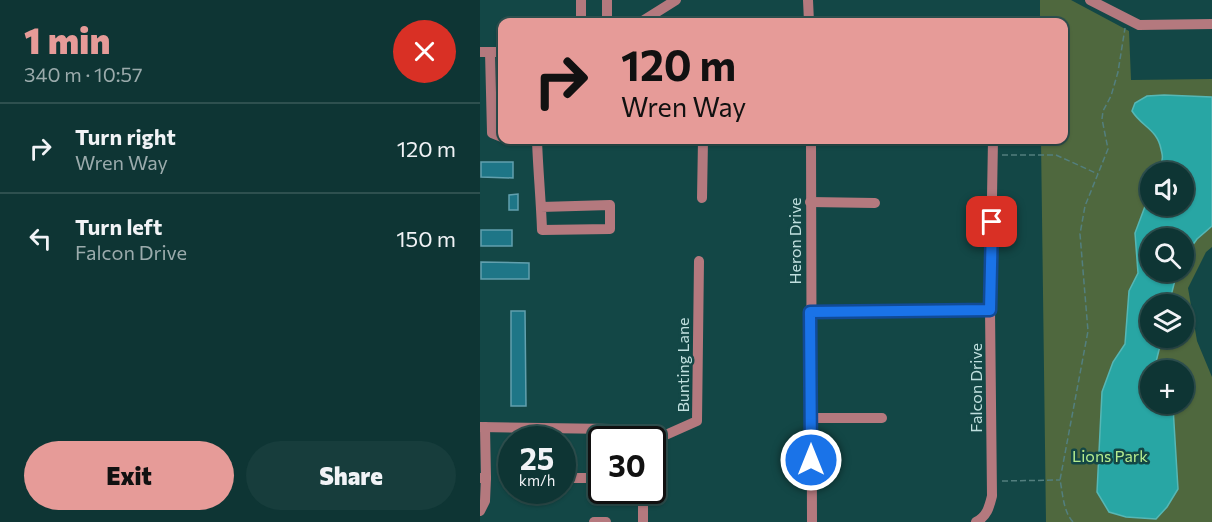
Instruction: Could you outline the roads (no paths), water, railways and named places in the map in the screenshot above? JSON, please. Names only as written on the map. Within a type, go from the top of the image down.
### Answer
[{"type":"street","points":[[581,0],[581,18]]},
{"type":"street","points":[[607,0],[607,18]]},
{"type":"street","points":[[647,18],[676,0]]},
{"type":"street","points":[[808,0],[808,18]]},
{"type":"street","points":[[1090,0],[1139,25],[1212,24]]},
{"type":"street","points":[[485,52],[492,133],[498,135]]},
{"type":"street","points":[[537,144],[542,230],[610,229],[610,205],[541,207]]},
{"type":"street","points":[[702,198],[703,144]]},
{"type":"street","name":"Heron Drive","points":[[810,144],[812,522]]},
{"type":"street","name":"Falcon Drive","points":[[976,522],[983,518],[989,509],[992,496],[990,310],[993,144]]},
{"type":"street","points":[[810,202],[875,203]]},
{"type":"street","name":"Bunting Lane","points":[[666,435],[697,421],[699,261]]},
{"type":"street","points":[[810,312],[990,310]]},
{"type":"street","points":[[811,418],[882,418]]},
{"type":"street","points":[[482,504],[482,427],[498,429]]},
{"type":"street","points":[[643,504],[643,522]]},
{"type":"street","points":[[594,522],[606,522]]},
{"type":"water","points":[[1147,96],[1212,97],[1212,226],[1194,243],[1194,228],[1140,228],[1140,282],[1174,282],[1172,294],[1140,294],[1140,348],[1160,348],[1156,360],[1140,360],[1140,414],[1173,414],[1178,489],[1156,519],[1126,517],[1109,512],[1097,492],[1102,392],[1113,362],[1125,344],[1129,291],[1138,273],[1135,233],[1141,216],[1194,216],[1194,162],[1161,162],[1162,154],[1159,142],[1153,132],[1132,111],[1135,103]]},
{"type":"park label","name":"Lions Park","points":[[1110,456]]}]
